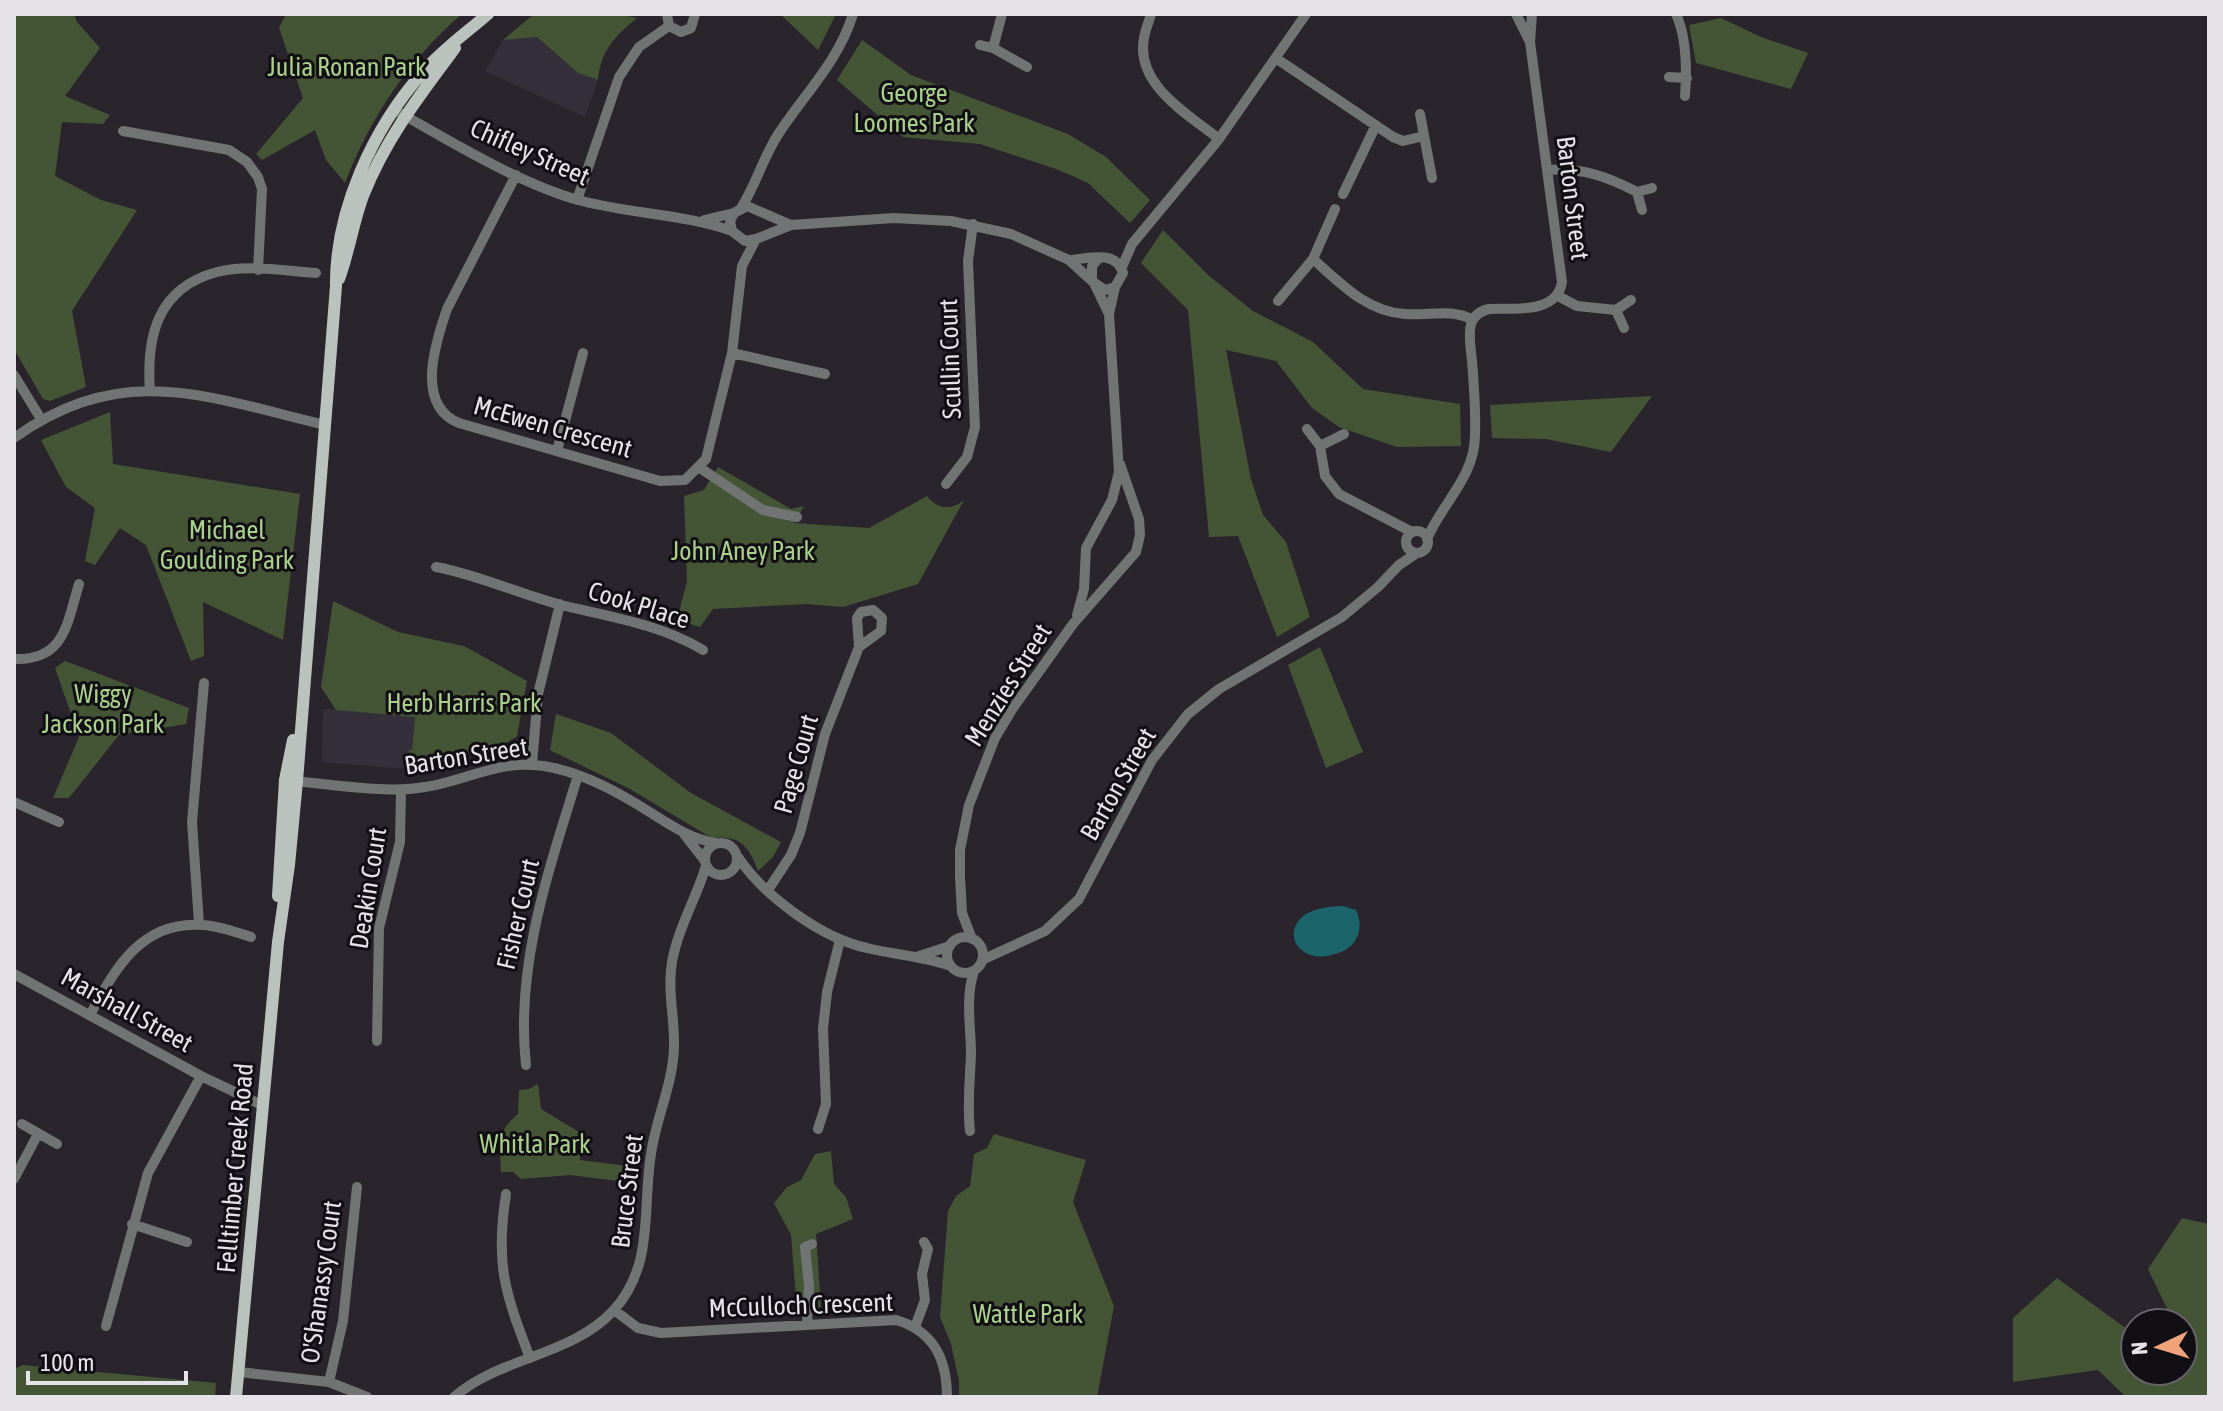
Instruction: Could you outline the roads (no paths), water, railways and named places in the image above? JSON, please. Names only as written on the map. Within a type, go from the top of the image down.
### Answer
[{"type":"main road","name":"Felltimber Creek Road","points":[[236,1397],[278,942],[289,865],[291,780],[303,677],[336,286],[362,199],[399,113],[422,73],[488,14]]},
{"type":"street","points":[[577,200],[619,77],[639,47],[668,20],[678,32],[687,31],[694,24],[695,14]]},
{"type":"street","points":[[797,517],[763,510],[700,468],[706,459],[732,353],[742,266],[730,221],[756,183],[772,144],[833,60],[853,14]]},
{"type":"street","points":[[993,48],[1002,14]]},
{"type":"street","points":[[1151,14],[1143,39],[1151,78],[1163,92],[1219,139]]},
{"type":"street","points":[[733,234],[745,241],[791,225],[894,218],[926,218],[973,224],[1011,234],[1069,260],[1105,290],[1115,287],[1122,278],[1122,267],[1132,244],[1219,139],[1306,14]]},
{"type":"street","points":[[1517,14],[1530,14]]},
{"type":"street","name":"Barton Street","points":[[1517,14],[1530,42]]},
{"type":"street","name":"Barton Street","points":[[1473,320],[1482,311],[1546,305],[1558,296],[1562,282],[1530,42],[1530,14]]},
{"type":"street","points":[[1676,14],[1687,78],[1685,96]]},
{"type":"street","points":[[980,45],[993,48],[1027,67]]},
{"type":"street","points":[[1277,59],[1375,127],[1403,141],[1424,136]]},
{"type":"street","points":[[1669,77],[1687,78]]},
{"type":"street","name":"Chifley Street","points":[[399,113],[516,175],[577,200],[702,220],[733,234]]},
{"type":"street","points":[[1420,114],[1432,178]]},
{"type":"street","points":[[1343,194],[1375,127]]},
{"type":"street","points":[[123,131],[229,150],[247,162],[262,189],[258,270]]},
{"type":"street","points":[[1548,170],[1577,169],[1610,179],[1637,192],[1652,188]]},
{"type":"street","name":"McEwen Crescent","points":[[516,175],[447,309],[438,346],[433,395],[436,405],[449,419],[669,482],[685,480],[700,468]]},
{"type":"street","points":[[742,266],[765,223],[760,212],[756,183]]},
{"type":"street","points":[[1637,192],[1642,210]]},
{"type":"street","points":[[1278,301],[1313,259],[1335,209]]},
{"type":"street","points":[[738,210],[760,212],[791,225]]},
{"type":"street","name":"Chifley Street","points":[[702,220],[738,210]]},
{"type":"street","name":"Scullin Court","points":[[946,484],[967,457],[975,427],[968,261],[973,224]]},
{"type":"street","points":[[1094,283],[1092,266],[1132,244]]},
{"type":"street","points":[[1069,260],[1105,258],[1122,267]]},
{"type":"street","points":[[1313,259],[1354,295],[1374,306],[1409,315],[1459,312],[1473,320],[1470,333],[1475,406],[1474,450],[1465,479],[1435,519],[1426,549],[1417,553],[1410,551],[1411,537],[1435,519]]},
{"type":"street","points":[[150,391],[149,345],[164,309],[196,281],[217,272],[258,270],[316,273]]},
{"type":"street","name":"Menzies Street","points":[[1094,283],[1109,314]]},
{"type":"street","name":"Menzies Street","points":[[1073,624],[1083,594],[1086,548],[1115,495],[1120,464],[1109,314],[1115,287]]},
{"type":"street","points":[[1558,296],[1577,306],[1616,310],[1631,300]]},
{"type":"street","points":[[1616,310],[1624,328]]},
{"type":"street","points":[[557,451],[583,353]]},
{"type":"street","points":[[732,353],[825,374]]},
{"type":"street","points":[[14,375],[41,419]]},
{"type":"street","points":[[14,438],[41,419],[100,398],[150,391],[209,395],[325,425]]},
{"type":"street","points":[[1307,429],[1320,446],[1322,466],[1331,485],[1348,499],[1375,510],[1411,537],[1427,539]]},
{"type":"street","points":[[1320,446],[1344,434]]},
{"type":"street","name":"Menzies Street","points":[[953,943],[962,913],[960,850],[969,805],[982,768],[1013,708],[1073,624],[1103,588],[1125,568],[1137,550],[1139,519],[1120,464]]},
{"type":"street","name":"Barton Street","points":[[1399,565],[1411,537]]},
{"type":"street","name":"Barton Street","points":[[982,960],[1045,931],[1079,899],[1152,760],[1188,714],[1219,689],[1342,617],[1399,565],[1417,553]]},
{"type":"street","name":"Cook Place","points":[[436,567],[560,604],[659,629],[703,650]]},
{"type":"street","points":[[14,659],[36,658],[59,642],[79,584]]},
{"type":"street","name":"Cook Place","points":[[532,764],[538,694],[560,604]]},
{"type":"street","name":"Page Court","points":[[768,890],[791,855],[800,833],[825,734],[859,647]]},
{"type":"street","points":[[199,924],[192,822],[204,683]]},
{"type":"street","name":"Barton Street","points":[[291,780],[401,790],[437,785],[493,769],[532,764],[578,775],[610,788],[684,834],[716,843]]},
{"type":"street","name":"Fisher Court","points":[[526,1065],[523,1009],[528,958],[534,926],[578,775]]},
{"type":"street","name":"Deakin Court","points":[[377,1041],[379,928],[400,842],[401,790]]},
{"type":"street","points":[[14,802],[59,822]]},
{"type":"street","name":"Barton Street","points":[[684,834],[706,863]]},
{"type":"street","points":[[755,880],[714,874],[706,863],[706,852],[716,843],[730,845],[755,880],[799,916],[840,940],[878,951],[917,957],[954,969],[974,971]]},
{"type":"street","points":[[725,875],[736,868],[738,857]]},
{"type":"street","name":"Bruce Street","points":[[454,1397],[480,1380],[576,1339],[614,1310],[629,1288],[644,1247],[651,1152],[673,1063],[669,986],[672,963],[679,932],[698,894],[706,863]]},
{"type":"street","name":"Bruce Street","points":[[698,894],[725,875]]},
{"type":"street","name":"Menzies Street","points":[[962,913],[976,942]]},
{"type":"street","points":[[90,1015],[114,971],[126,956],[154,935],[199,924],[251,937]]},
{"type":"street","points":[[818,1129],[826,1104],[823,1029],[840,940]]},
{"type":"street","points":[[970,1131],[967,1106],[971,1056],[968,1000],[974,971],[982,960],[976,942]]},
{"type":"street","points":[[917,957],[953,943],[976,942],[1004,949]]},
{"type":"street","points":[[953,943],[948,956],[968,1000]]},
{"type":"street","name":"Marshall Street","points":[[14,974],[201,1076],[262,1105]]},
{"type":"street","points":[[106,1326],[148,1173],[201,1076]]},
{"type":"street","points":[[22,1124],[57,1144]]},
{"type":"street","points":[[14,1179],[38,1134]]},
{"type":"street","name":"O'Shanassy Court","points":[[329,1382],[343,1321],[357,1187]]},
{"type":"street","points":[[506,1194],[500,1234],[501,1262],[509,1299],[530,1358]]},
{"type":"street","points":[[132,1224],[187,1242]]},
{"type":"street","points":[[915,1327],[925,1300],[922,1274],[928,1249],[924,1242]]},
{"type":"street","points":[[807,1324],[809,1286],[805,1247],[812,1244]]},
{"type":"street","name":"McCulloch Crescent","points":[[614,1310],[650,1333],[896,1320],[915,1327],[933,1343],[946,1372],[947,1397]]},
{"type":"street","points":[[239,1372],[329,1382],[367,1397]]},
{"type":"water","points":[[1343,906],[1356,910],[1359,918],[1360,926],[1353,944],[1327,956],[1308,954],[1301,949],[1294,936],[1298,921],[1314,910]]},
{"type":"park label","name":"Julia Ronan Park","points":[[347,67]]},
{"type":"park label","name":"George Loomes Park","points":[[914,108]]},
{"type":"park label","name":"Michael Goulding Park","points":[[227,545]]},
{"type":"park label","name":"John Aney Park","points":[[743,551]]},
{"type":"park label","name":"Herb Harris Park","points":[[464,703]]},
{"type":"park label","name":"Wiggy Jackson Park","points":[[103,709]]},
{"type":"park label","name":"Whitla Park","points":[[535,1144]]},
{"type":"park label","name":"Wattle Park","points":[[1028,1314]]}]
